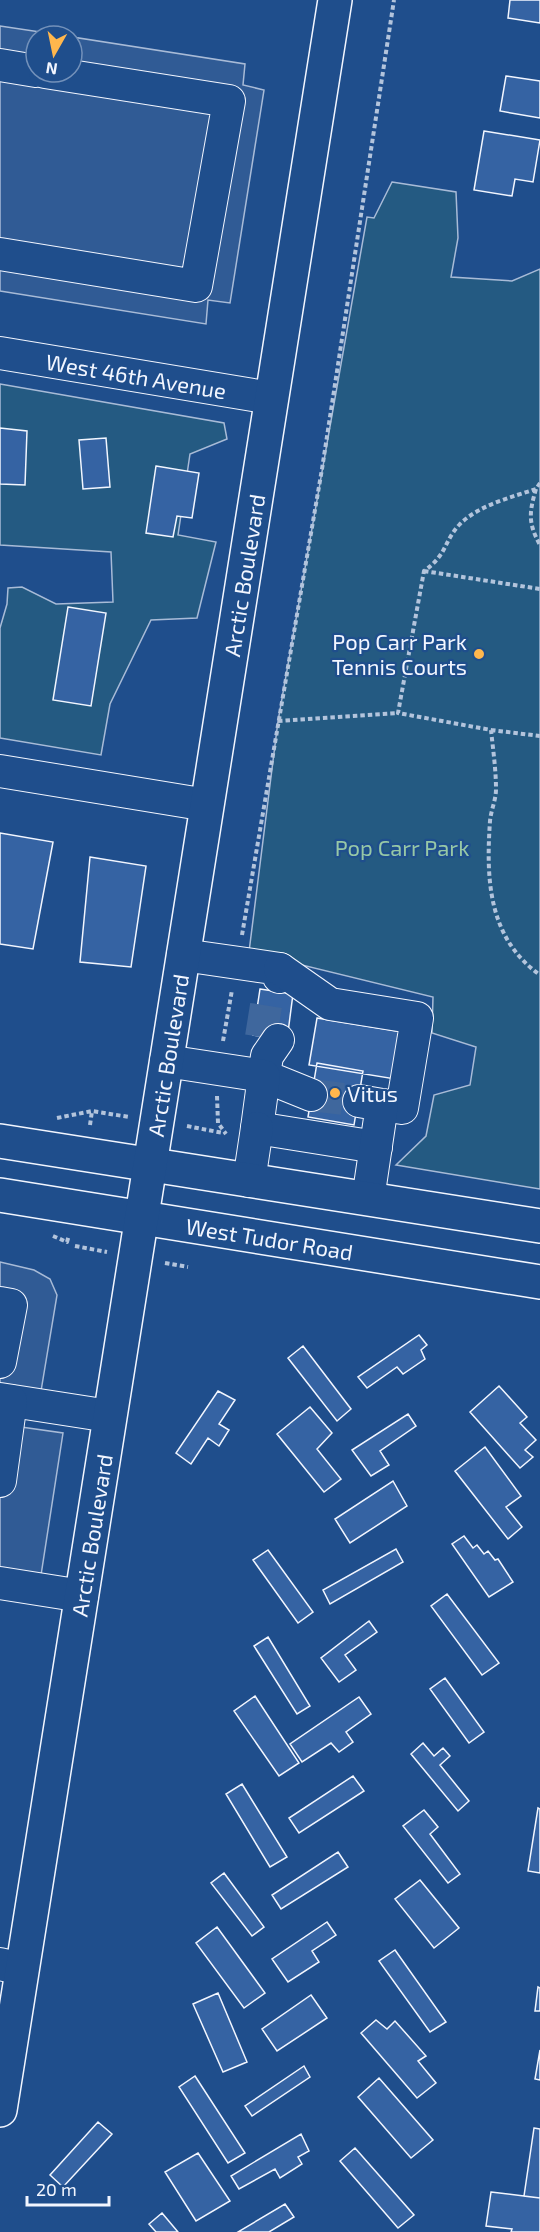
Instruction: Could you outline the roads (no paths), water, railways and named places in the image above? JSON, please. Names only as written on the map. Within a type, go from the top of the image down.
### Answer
[{"type":"main road","name":"Arctic Boulevard","points":[[0,2110],[11,1967],[82,1596],[335,0]]},
{"type":"main road","points":[[0,1141],[540,1226]]},
{"type":"main road","name":"West Tudor Road","points":[[0,1195],[540,1282]]},
{"type":"street","points":[[0,65],[24,69]]},
{"type":"street","points":[[0,254],[196,286],[229,101],[84,78]]},
{"type":"street","name":"West 46th Avenue","points":[[0,353],[271,398]]},
{"type":"street","points":[[0,771],[207,805]]},
{"type":"street","points":[[183,955],[237,962],[278,984],[330,1004],[417,1018],[402,1108],[370,1103],[376,1147],[368,1199]]},
{"type":"street","points":[[166,1061],[219,1069],[267,1052]]},
{"type":"street","points":[[267,1052],[312,1095]]},
{"type":"street","points":[[249,1181],[244,1134],[267,1052]]},
{"type":"street","points":[[244,1134],[376,1147]]},
{"type":"street","points":[[0,1303],[11,1305],[0,1362]]},
{"type":"street","points":[[0,1481],[6,1400],[109,1416]]},
{"type":"street","points":[[0,1583],[82,1596]]},
{"type":"tunnel","points":[[261,1037],[268,993]]},
{"type":"tunnel","points":[[311,1095],[359,1101]]},
{"type":"place","name":"Pop Carr Park Tennis Courts","points":[[479,654]]},
{"type":"place","name":"Vitus","points":[[335,1093]]},
{"type":"park label","name":"Pop Carr Park","points":[[402,847]]}]
